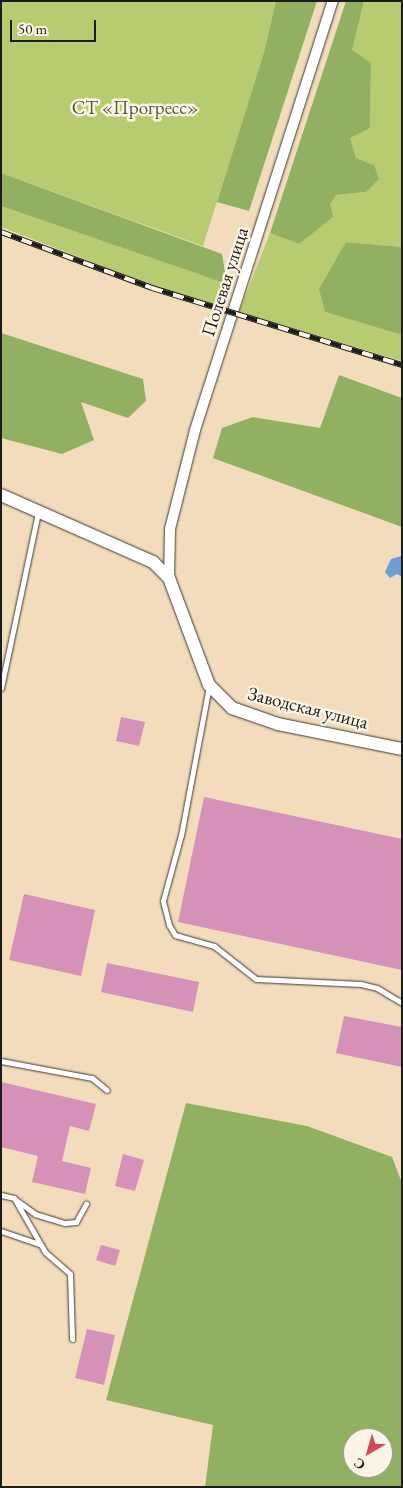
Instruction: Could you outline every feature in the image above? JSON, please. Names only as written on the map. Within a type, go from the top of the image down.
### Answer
[{"type":"street","name":"Полевая улица","points":[[169,578],[170,529],[194,430],[333,1]]},
{"type":"street","points":[[1,495],[153,562],[169,578]]},
{"type":"street","name":"Заводская улица","points":[[169,578],[209,685],[232,708],[252,717],[402,749]]},
{"type":"lane","points":[[1,688],[38,512]]},
{"type":"lane","points":[[209,685],[181,835],[163,901],[169,925],[175,935],[214,946],[256,979],[361,984],[377,988],[402,1003]]},
{"type":"lane","points":[[1,1061],[92,1078],[107,1090]]},
{"type":"lane","points":[[1,1195],[14,1198],[35,1214],[65,1223],[76,1222],[86,1204]]},
{"type":"lane","points":[[14,1198],[40,1244],[70,1274],[72,1339]]},
{"type":"lane","points":[[1,1231],[40,1244]]},
{"type":"green space","name":"СТ «Прогресс»","points":[[1,1],[276,1],[264,52],[203,246],[1,173]]},
{"type":"green space","points":[[276,1],[317,1],[249,211],[217,202],[264,52]]},
{"type":"green space","points":[[346,1],[364,1],[352,50],[371,63],[370,128],[350,138],[356,158],[374,165],[379,179],[366,192],[336,195],[330,204],[333,217],[299,244],[270,233]]},
{"type":"green space","points":[[364,1],[402,1],[402,247],[346,242],[325,312],[402,335],[402,361],[239,312],[270,233],[299,244],[336,195],[365,192],[374,165],[356,158],[349,137],[370,128],[371,64],[351,50]]},
{"type":"green space","points":[[1,173],[222,254],[227,284],[1,206]]},
{"type":"green space","points":[[1,206],[227,284],[219,311],[1,227]]},
{"type":"green space","points":[[346,242],[402,247],[402,335],[325,312],[319,289]]},
{"type":"green space","points":[[1,333],[143,379],[146,401],[128,418],[81,402],[94,440],[62,454],[1,438]]},
{"type":"green space","points":[[339,375],[402,398],[402,527],[213,458],[222,428],[253,417],[320,428]]},
{"type":"green space","points":[[186,1103],[307,1126],[392,1157],[402,1183],[402,1487],[205,1487],[213,1425],[106,1400]]},
{"type":"water","points":[[402,556],[402,577],[397,574],[390,578],[385,572],[391,559]]},
{"type":"building","points":[[121,717],[145,722],[139,746],[116,741]]},
{"type":"building","points":[[204,797],[402,839],[402,970],[178,922]]},
{"type":"building","points":[[24,894],[95,910],[81,976],[9,960]]},
{"type":"building","points":[[107,963],[199,982],[193,1012],[101,992]]},
{"type":"building","points":[[344,1016],[402,1027],[402,1067],[336,1053]]},
{"type":"building","points":[[1,1082],[96,1104],[89,1131],[70,1126],[62,1161],[91,1168],[85,1194],[32,1182],[38,1156],[1,1147]]},
{"type":"building","points":[[123,1154],[144,1160],[135,1191],[115,1186]]},
{"type":"building","points":[[101,1245],[120,1250],[115,1266],[96,1260]]},
{"type":"building","points":[[87,1329],[115,1335],[104,1385],[75,1378]]},
{"type":"railway","points":[[1,232],[152,288],[402,365]]}]
